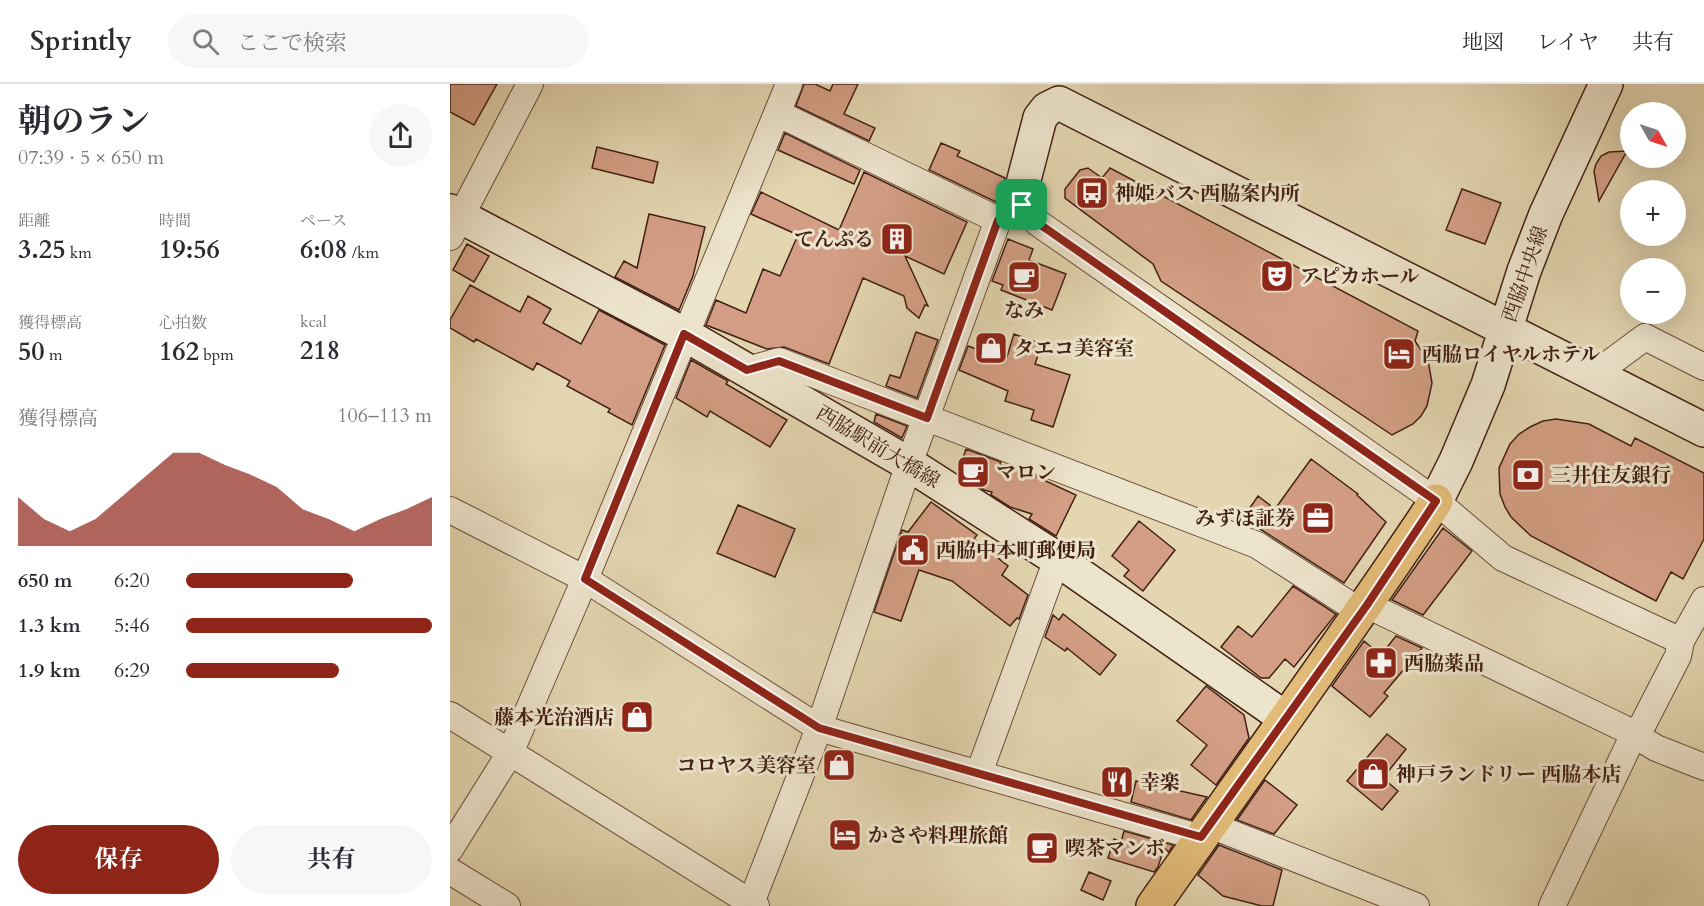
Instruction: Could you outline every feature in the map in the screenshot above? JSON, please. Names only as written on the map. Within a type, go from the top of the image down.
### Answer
[{"type":"main road","points":[[1153,906],[1364,609],[1436,501]]},
{"type":"street","points":[[454,222],[530,84]]},
{"type":"street","points":[[450,849],[510,753],[585,579],[684,334],[789,84]]},
{"type":"street","name":"西脇中央線","points":[[1436,501],[1473,422],[1524,271],[1546,214],[1606,84]]},
{"type":"street","points":[[450,715],[753,904],[819,728],[909,464],[1010,212],[1020,195],[1040,118],[1054,94],[1704,430]]},
{"type":"street","points":[[777,113],[1038,223],[1436,501],[1503,558],[1681,641]]},
{"type":"street","name":"西脇駅前大橋線","points":[[454,222],[684,334],[909,464],[1057,559],[1285,718]]},
{"type":"street","points":[[1595,374],[1645,337],[1704,367]]},
{"type":"street","points":[[747,370],[779,361],[1257,545],[1364,609],[1634,734],[1656,748],[1704,767]]},
{"type":"street","points":[[450,510],[585,579],[819,728],[979,773],[1205,831],[1416,906]]},
{"type":"street","points":[[979,773],[1057,559]]},
{"type":"street","points":[[1552,906],[1634,734],[1643,724],[1678,656],[1681,641],[1704,600]]},
{"type":"street","points":[[450,871],[507,906]]},
{"type":"building","points":[[450,84],[497,84],[474,125],[450,112]]},
{"type":"building","points":[[804,84],[815,84],[830,91],[833,84],[858,84],[844,114],[875,128],[869,141],[796,106]]},
{"type":"building","points":[[785,133],[860,170],[854,184],[778,150]]},
{"type":"building","points":[[941,143],[960,151],[957,156],[1005,178],[996,202],[929,170]]},
{"type":"building","points":[[597,147],[658,162],[653,183],[592,168]]},
{"type":"building","points":[[1620,151],[1620,164],[1599,201],[1594,171],[1601,156],[1609,152]]},
{"type":"building","points":[[1088,168],[1102,178],[1110,168],[1418,331],[1415,341],[1428,360],[1432,383],[1427,406],[1421,416],[1413,424],[1392,435],[1161,281],[1153,264],[1065,198],[1065,189],[1080,170]]},
{"type":"building","points":[[864,172],[967,222],[944,274],[905,256],[928,306],[925,305],[919,318],[907,308],[904,296],[863,278],[829,364],[784,347],[767,349],[706,325],[716,300],[746,313],[763,269],[780,276],[798,235],[751,214],[761,192],[839,230]]},
{"type":"building","points":[[1462,189],[1501,203],[1485,244],[1446,230]]},
{"type":"building","points":[[649,214],[705,227],[693,276],[679,310],[615,277],[624,261],[637,268]]},
{"type":"building","points":[[1008,239],[1033,249],[1029,260],[1066,274],[1052,310],[1001,290],[1003,285],[992,281]]},
{"type":"building","points":[[467,244],[489,256],[474,282],[453,270]]},
{"type":"building","points":[[470,285],[520,312],[528,296],[551,309],[543,323],[581,344],[599,310],[665,345],[632,425],[608,412],[610,409],[567,386],[570,381],[537,363],[533,370],[476,339],[474,342],[450,328],[450,320]]},
{"type":"building","points":[[916,332],[938,340],[917,398],[886,386],[890,375],[900,378]]},
{"type":"building","points":[[1014,334],[1042,344],[1035,364],[1070,375],[1053,427],[1031,420],[1034,410],[1005,401],[1008,391],[959,370],[968,346],[1006,360]]},
{"type":"building","points":[[691,360],[728,381],[726,384],[787,420],[770,447],[710,411],[707,417],[676,398]]},
{"type":"building","points":[[876,414],[907,426],[902,438],[874,422]]},
{"type":"building","points":[[1556,419],[1589,424],[1631,446],[1635,438],[1704,473],[1704,539],[1683,579],[1671,572],[1656,601],[1531,536],[1511,517],[1505,507],[1500,494],[1499,468],[1510,444],[1530,427],[1543,421]]},
{"type":"building","points":[[966,449],[1033,475],[1076,495],[1056,536],[1029,519],[1032,514],[1010,507],[991,495],[992,492],[984,490],[958,473]]},
{"type":"building","points":[[1311,459],[1358,494],[1386,522],[1344,583],[1243,518],[1258,496],[1275,509]]},
{"type":"building","points":[[931,502],[977,535],[974,539],[1008,566],[1002,575],[1028,595],[1019,619],[1017,618],[1010,626],[952,581],[919,570],[901,621],[874,612],[902,530],[908,532]]},
{"type":"building","points":[[738,505],[795,529],[775,577],[717,553]]},
{"type":"building","points":[[1139,521],[1175,550],[1143,591],[1124,576],[1129,570],[1112,556]]},
{"type":"building","points":[[1443,528],[1472,551],[1423,615],[1392,600]]},
{"type":"building","points":[[1293,586],[1336,614],[1294,667],[1285,659],[1269,678],[1261,678],[1221,647],[1238,626],[1252,637]]},
{"type":"building","points":[[1063,614],[1116,655],[1100,675],[1067,648],[1065,651],[1045,637],[1053,615],[1059,620]]},
{"type":"building","points":[[1396,636],[1422,648],[1384,693],[1388,696],[1370,717],[1332,686],[1364,641],[1381,655]]},
{"type":"building","points":[[1206,686],[1244,715],[1249,738],[1216,785],[1191,765],[1207,745],[1177,721]]},
{"type":"building","points":[[1387,734],[1406,749],[1383,778],[1398,791],[1382,810],[1347,781]]},
{"type":"building","points":[[1265,780],[1297,805],[1274,834],[1237,820]]},
{"type":"building","points":[[1136,781],[1207,797],[1191,820],[1131,802]]},
{"type":"building","points":[[1124,831],[1173,845],[1169,852],[1164,848],[1154,872],[1108,858],[1114,839],[1121,842]]},
{"type":"building","points":[[1219,845],[1282,870],[1273,906],[1262,906],[1223,896],[1198,875]]},
{"type":"building","points":[[1089,872],[1111,881],[1103,900],[1081,890]]},
{"type":"place","name":"神姫バス 西脇案内所","points":[[1092,193]]},
{"type":"place","name":"てんぷる","points":[[897,239]]},
{"type":"place","name":"アピカホール","points":[[1277,276]]},
{"type":"place","name":"なみ","points":[[1024,277]]},
{"type":"place","name":"タエコ美容室","points":[[991,348]]},
{"type":"place","name":"西脇ロイヤルホテル","points":[[1399,354]]},
{"type":"place","name":"マロン","points":[[973,472]]},
{"type":"place","name":"三井住友銀行","points":[[1528,475]]},
{"type":"place","name":"みずほ証券","points":[[1318,518]]},
{"type":"place","name":"西脇中本町郵便局","points":[[913,550]]},
{"type":"place","name":"西脇薬品","points":[[1381,663]]},
{"type":"place","name":"藤本光治酒店","points":[[637,717]]},
{"type":"place","name":"コロヤス美容室","points":[[839,765]]},
{"type":"place","name":"神戸ランドリー 西脇本店","points":[[1373,774]]},
{"type":"place","name":"幸楽","points":[[1117,782]]},
{"type":"place","name":"かさや料理旅館","points":[[845,835]]},
{"type":"place","name":"喫茶マンボ","points":[[1042,848]]},
{"type":"route","points":[[1022,205],[1038,223],[1436,501],[1367,605],[1201,837],[819,728],[585,579],[684,334],[747,370],[779,361],[927,418],[998,220],[1022,205]]}]
